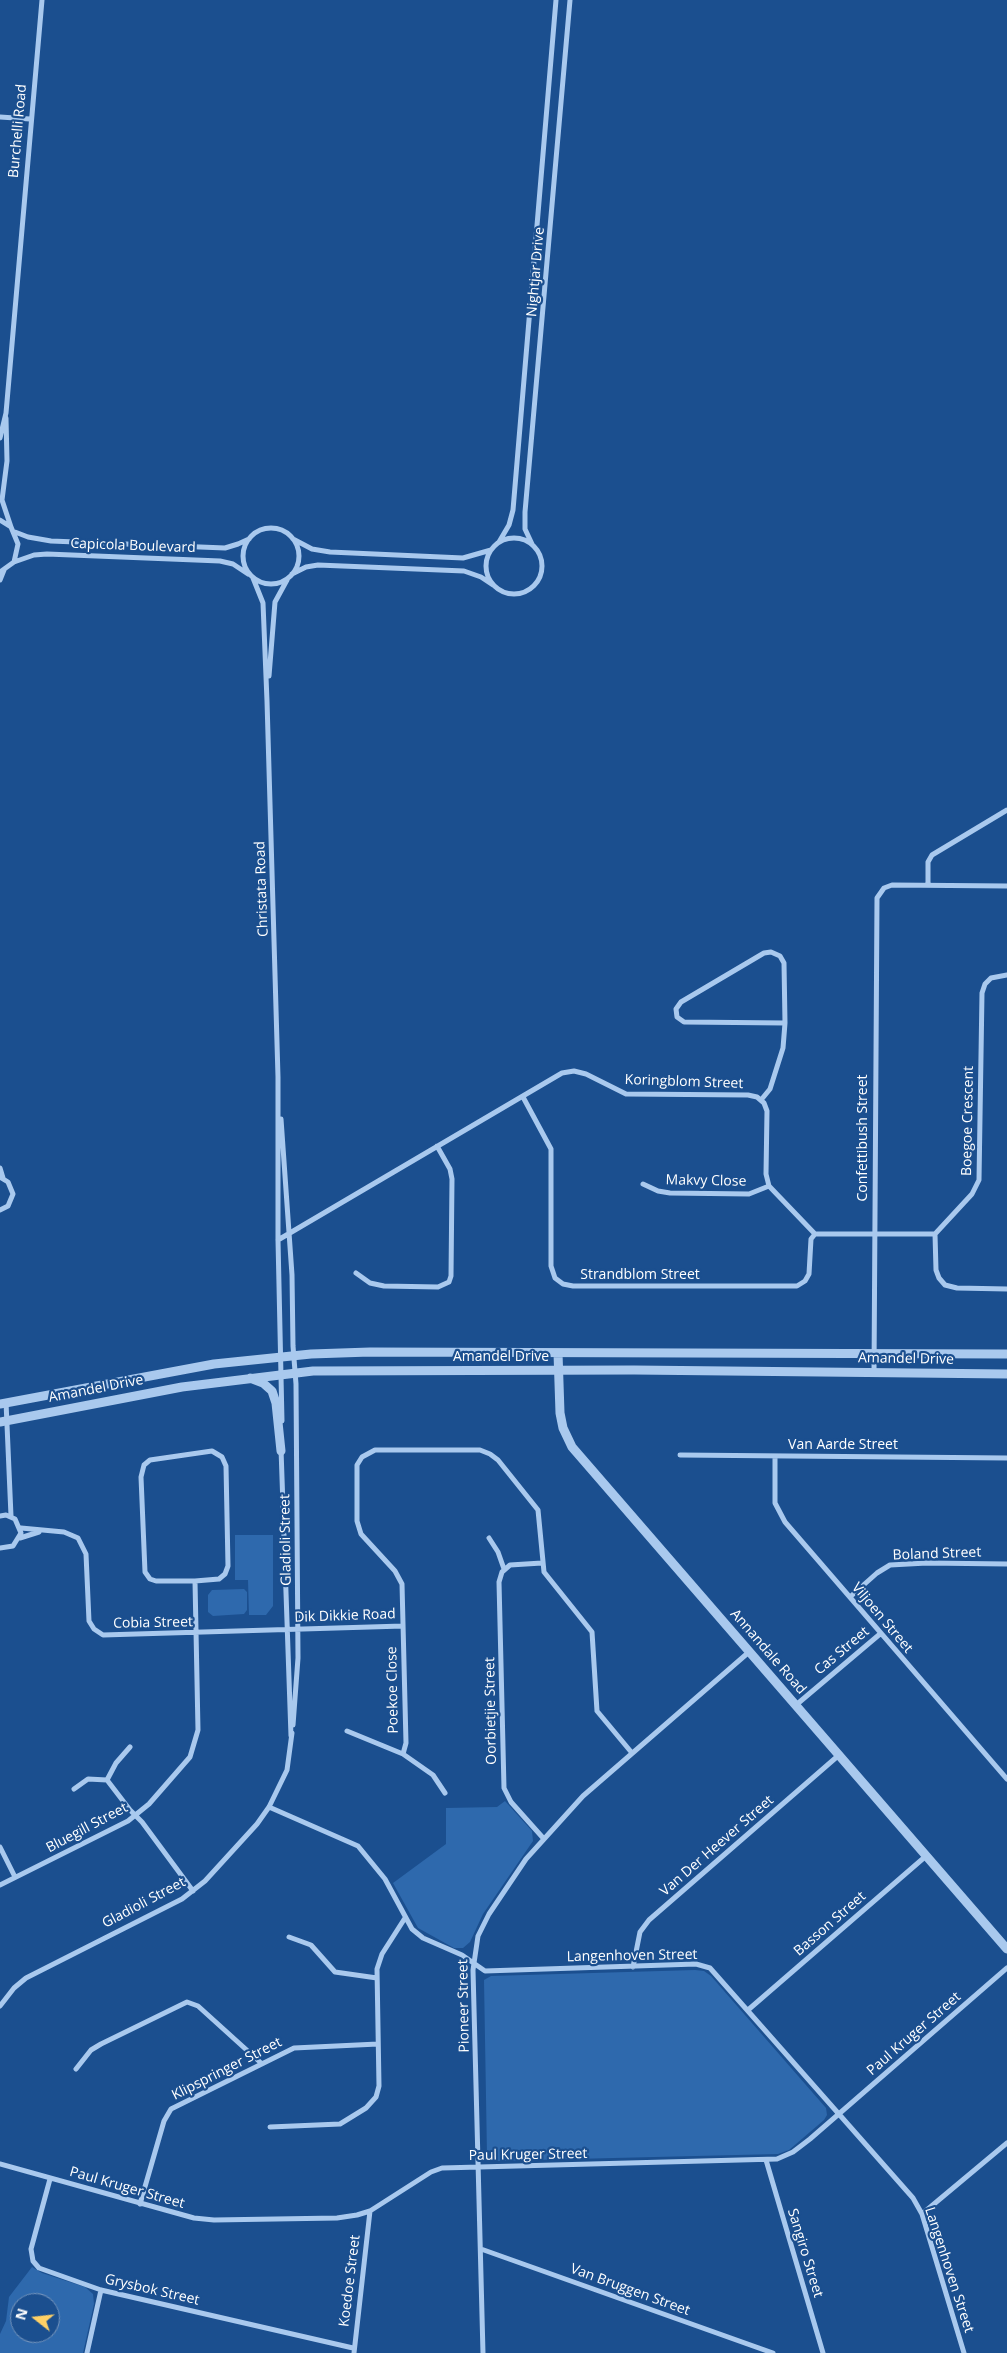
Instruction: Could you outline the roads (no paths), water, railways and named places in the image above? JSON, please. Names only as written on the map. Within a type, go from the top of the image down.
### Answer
[{"type":"street","name":"Burchelli Road","points":[[14,562],[18,544],[2,500],[7,461],[6,413],[30,119],[42,0]]},
{"type":"street","name":"Nightjar Drive","points":[[499,542],[509,525],[513,510],[556,0]]},
{"type":"street","name":"Nightjar Drive","points":[[532,544],[525,529],[525,512],[570,0]]},
{"type":"street","points":[[0,116],[30,119]]},
{"type":"street","name":"Burchelli Road","points":[[0,438],[6,413]]},
{"type":"street","points":[[0,520],[13,530]]},
{"type":"street","points":[[491,550],[464,558],[330,552],[312,549],[293,539],[283,531],[271,528],[258,530],[248,538],[242,556],[251,576],[270,585],[290,577],[306,567],[318,565],[464,571],[481,577],[498,590],[512,594],[526,592],[532,588],[541,576],[542,562],[540,555],[532,544],[518,538],[499,542],[491,550],[486,562],[486,571],[493,585]]},
{"type":"street","name":"Capicola Boulevard","points":[[13,530],[51,541],[225,548],[238,544],[248,538]]},
{"type":"street","points":[[290,577],[299,556],[293,539]]},
{"type":"street","name":"Capicola Boulevard","points":[[14,562],[34,555],[47,554],[220,561],[233,564],[251,576]]},
{"type":"street","points":[[0,580],[2,571],[14,562]]},
{"type":"street","name":"Christata Road","points":[[251,576],[263,603],[278,1077],[278,1240]]},
{"type":"street","name":"Christata Road","points":[[267,702],[274,607],[280,590],[290,577]]},
{"type":"street","points":[[1007,810],[932,855],[928,862],[928,885],[1007,886]]},
{"type":"street","name":"Confettibush Street","points":[[874,1372],[876,905],[878,895],[888,886],[928,885]]},
{"type":"street","points":[[761,1100],[770,1089],[784,1042],[785,1024],[784,964],[780,956],[771,952],[760,955],[681,1002],[676,1009],[677,1017],[684,1022],[785,1024]]},
{"type":"street","name":"Boegoe Crescent","points":[[935,1234],[972,1194],[980,1180],[982,993],[985,984],[991,978],[1007,975]]},
{"type":"street","name":"Koringblom Street","points":[[278,1240],[562,1073],[574,1071],[586,1074],[626,1094],[748,1095],[761,1100],[766,1112],[766,1174],[769,1186]]},
{"type":"street","name":"Christata Road","points":[[278,1077],[290,1233]]},
{"type":"street","name":"Strandblom Street","points":[[523,1096],[551,1149],[551,1266],[555,1278],[563,1284],[583,1286],[797,1286],[805,1281],[809,1274],[811,1239],[815,1234]]},
{"type":"street","points":[[356,1273],[370,1283],[384,1286],[438,1287],[449,1282],[451,1276],[452,1179],[450,1169],[437,1146]]},
{"type":"street","points":[[0,1168],[2,1177],[8,1182],[13,1194],[8,1206],[0,1210]]},
{"type":"street","name":"Makvy Close","points":[[643,1184],[670,1194],[750,1194],[769,1186]]},
{"type":"street","points":[[769,1186],[815,1234],[935,1234],[936,1270],[939,1278],[945,1285],[953,1288],[1007,1288]]},
{"type":"street","points":[[290,1233],[293,1356]]},
{"type":"street","points":[[278,1240],[281,1357]]},
{"type":"street","name":"Amandel Drive","points":[[3,1403],[204,1366],[281,1357],[370,1352],[1007,1354]]},
{"type":"street","name":"Annandale Road","points":[[558,1353],[561,1421],[572,1447],[1007,1948]]},
{"type":"street","name":"Gladioli Street","points":[[0,2006],[14,1988],[33,1973],[182,1899],[193,1891],[224,1861],[257,1824],[269,1807],[287,1770],[296,1696],[298,1628],[295,1373],[293,1356]]},
{"type":"street","name":"Gladioli Street","points":[[281,1357],[281,1451],[291,1736]]},
{"type":"street","name":"Amandel Drive","points":[[4,1422],[175,1388],[295,1373],[393,1370],[1007,1374]]},
{"type":"street","points":[[249,1378],[263,1383],[272,1391],[276,1403],[281,1451]]},
{"type":"street","points":[[3,1403],[11,1516],[21,1528],[20,1538]]},
{"type":"street","name":"Poekoe Close","points":[[403,1754],[406,1743],[403,1589],[400,1579],[357,1526],[356,1470],[359,1461],[370,1452],[475,1450],[490,1454],[498,1460],[538,1510],[542,1563]]},
{"type":"street","points":[[212,1451],[222,1457],[226,1466],[228,1566],[225,1574],[219,1578],[195,1581],[156,1581],[150,1579],[145,1572],[142,1471],[150,1460],[212,1451]]},
{"type":"street","name":"Van Aarde Street","points":[[680,1455],[1007,1458]]},
{"type":"street","name":"Viljoen Street","points":[[775,1456],[773,1490],[778,1512],[785,1522],[1007,1779]]},
{"type":"street","points":[[0,1516],[11,1516]]},
{"type":"street","name":"Cobia Street","points":[[21,1528],[68,1533],[81,1543],[87,1560],[89,1620],[99,1633],[196,1633],[286,1629]]},
{"type":"street","name":"Cobia Street","points":[[0,1548],[13,1546],[20,1538],[42,1531]]},
{"type":"street","points":[[489,1538],[498,1552],[504,1569],[514,1565],[542,1563],[546,1576],[591,1628],[594,1639],[596,1707],[601,1717],[632,1753]]},
{"type":"street","name":"Boland Street","points":[[850,1597],[877,1573],[890,1565],[927,1563],[1007,1564]]},
{"type":"street","name":"Oorbietjie Street","points":[[504,1569],[499,1582],[504,1788],[508,1798],[544,1839]]},
{"type":"street","name":"Bluegill Street","points":[[0,1885],[119,1827],[135,1816],[180,1772],[194,1749],[198,1730],[195,1581]]},
{"type":"street","name":"Dik Dikkie Road","points":[[286,1629],[403,1626]]},
{"type":"street","name":"Cas Street","points":[[796,1705],[880,1634]]},
{"type":"street","name":"Pioneer Street","points":[[483,2353],[473,1963],[478,1936],[489,1914],[526,1859],[589,1789],[749,1652]]},
{"type":"street","name":"Poekoe Close","points":[[347,1731],[403,1754],[433,1775],[445,1793]]},
{"type":"street","points":[[107,1780],[116,1763],[130,1747]]},
{"type":"street","name":"Van Der Heever Street","points":[[633,1967],[640,1932],[649,1920],[839,1755]]},
{"type":"street","points":[[74,1789],[88,1779],[107,1780],[193,1891]]},
{"type":"street","name":"Langenhoven Street","points":[[269,1807],[358,1846],[388,1885],[405,1918],[423,1938],[462,1956],[484,1971],[696,1964],[706,1966],[713,1971],[913,2198],[922,2214],[964,2353]]},
{"type":"street","points":[[0,1847],[15,1878]]},
{"type":"street","name":"Basson Street","points":[[748,2010],[926,1856]]},
{"type":"street","points":[[270,2127],[336,2126],[366,2108],[376,2098],[379,2090],[377,1978],[380,1958],[405,1918]]},
{"type":"street","points":[[289,1937],[310,1945],[335,1972],[377,1978]]},
{"type":"street","name":"Paul Kruger Street","points":[[0,2164],[140,2204],[208,2220],[337,2218],[370,2211],[435,2170],[478,2167],[766,2160],[782,2158],[793,2152],[1007,1968]]},
{"type":"street","points":[[76,2069],[91,2050],[187,2002],[198,2006],[261,2063]]},
{"type":"street","name":"Klipspringer Street","points":[[140,2204],[168,2112],[179,2104],[261,2063],[304,2046],[378,2044]]},
{"type":"street","points":[[922,2214],[1007,2143]]},
{"type":"street","name":"Sangiro Street","points":[[766,2160],[824,2353]]},
{"type":"street","name":"Grysbok Street","points":[[50,2179],[31,2249],[33,2261],[42,2269],[101,2290],[354,2350]]},
{"type":"street","name":"Koedoe Street","points":[[354,2350],[370,2211]]},
{"type":"street","name":"Van Bruggen Street","points":[[480,2249],[773,2353]]},
{"type":"street","points":[[87,2353],[101,2290]]}]
